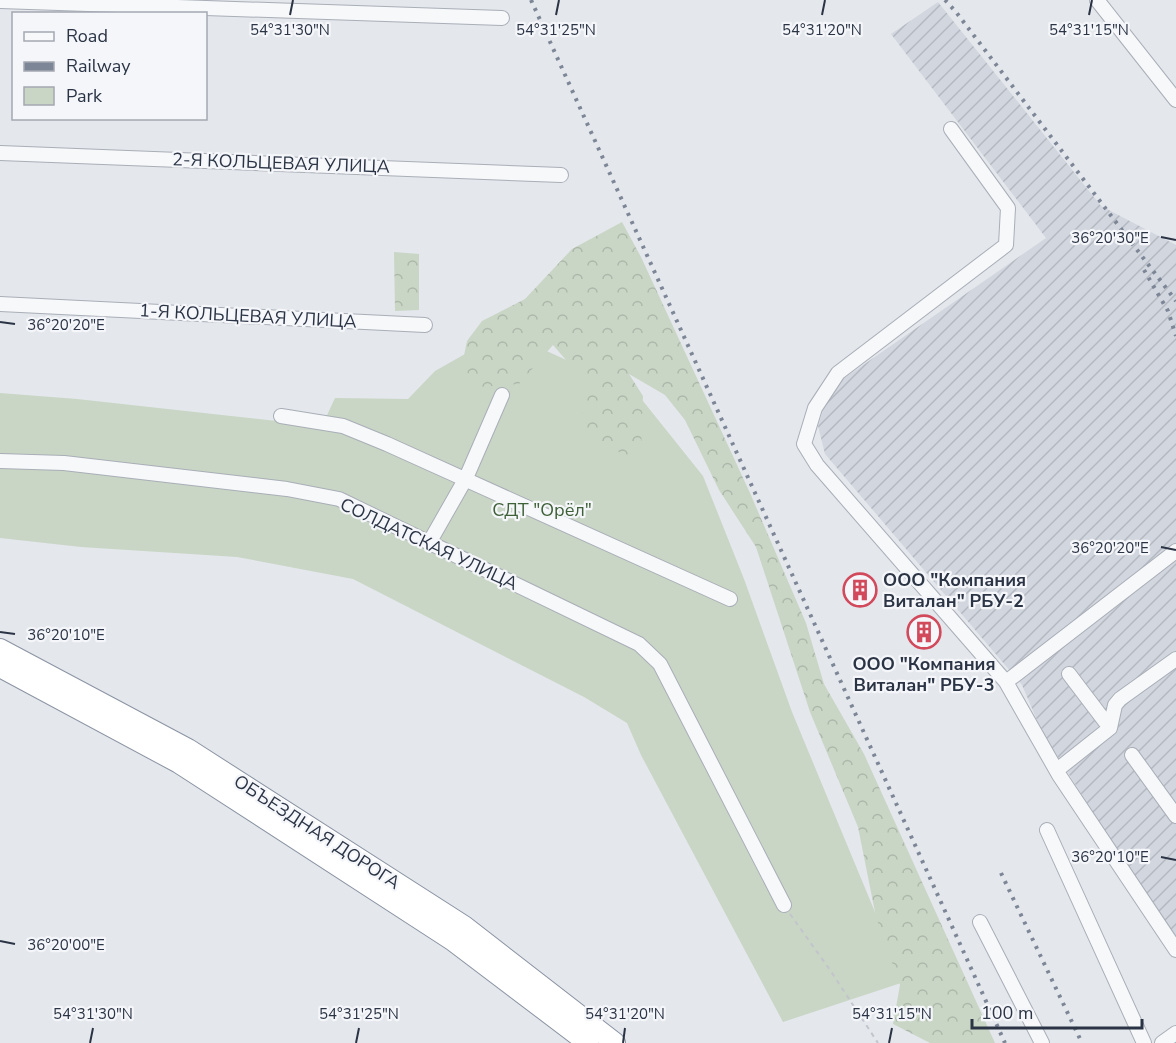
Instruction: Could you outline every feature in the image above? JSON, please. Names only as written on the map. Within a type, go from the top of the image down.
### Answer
[{"type":"highway","name":"ОБЪЕЗДНАЯ ДОРОГА","points":[[0,649],[188,749],[454,920],[615,1043]]},
{"type":"highway","name":"ОБЪЕЗДНАЯ ДОРОГА","points":[[0,666],[189,770],[452,940],[588,1043]]},
{"type":"street","points":[[1097,0],[1176,100]]},
{"type":"street","points":[[0,1],[502,18]]},
{"type":"street","points":[[951,129],[1008,208],[1006,244],[838,374],[815,408],[804,444],[817,465],[1005,682],[1057,770],[1176,950]]},
{"type":"street","name":"2-Я КОЛЬЦЕВАЯ УЛИЦА","points":[[0,153],[561,176]]},
{"type":"street","name":"1-Я КОЛЬЦЕВАЯ УЛИЦА","points":[[0,304],[425,325]]},
{"type":"street","points":[[429,543],[466,478],[502,395]]},
{"type":"street","points":[[281,416],[343,426],[466,478],[730,599]]},
{"type":"street","name":"СОЛДАТСКАЯ УЛИЦА","points":[[0,461],[64,464],[287,489],[339,499],[639,644],[660,664],[784,905]]},
{"type":"street","points":[[1005,682],[1176,551]]},
{"type":"street","points":[[1057,770],[1110,728],[1115,705],[1120,699],[1176,659]]},
{"type":"street","points":[[1069,674],[1110,728]]},
{"type":"street","points":[[1132,755],[1176,816]]},
{"type":"street","points":[[1047,830],[1144,1043]]},
{"type":"street","points":[[981,922],[1042,1043]]},
{"type":"street","points":[[1162,1043],[1176,1033]]},
{"type":"path","points":[[784,905],[878,1043]]},
{"type":"shaded area","points":[[938,2],[1101,206],[1176,245],[1176,938],[1159,916],[1042,732],[1022,685],[825,454],[818,426],[830,388],[1046,238],[891,34]]},
{"type":"green space","points":[[622,222],[641,257],[750,493],[806,623],[824,684],[864,754],[995,1043],[930,1043],[893,1024],[900,985],[876,917],[858,827],[810,712],[756,547],[719,490],[685,420],[665,395],[629,374],[643,396],[641,454],[624,455],[580,430],[587,388],[553,345],[519,384],[478,387],[462,365],[467,341],[482,321],[525,299],[572,249]]},
{"type":"green space","points":[[394,252],[419,254],[419,310],[395,311]]},
{"type":"green space","name":"СДТ \"Орёл\"","points":[[509,334],[635,391],[703,476],[744,579],[792,712],[904,982],[783,1022],[641,755],[627,723],[584,697],[353,579],[237,557],[81,547],[0,538],[0,393],[77,399],[322,426],[335,398],[408,399],[435,371],[481,345]]},
{"type":"railway","points":[[531,0],[1005,1043]]},
{"type":"railway","points":[[945,0],[1176,301]]},
{"type":"railway","points":[[1144,270],[1168,311],[1176,336]]},
{"type":"railway","points":[[1001,873],[1082,1043]]},
{"type":"place","name":"ООО \"Компания Виталан\" РБУ-2","points":[[860,590]]},
{"type":"place","name":"ООО \"Компания Виталан\" РБУ-3","points":[[924,632]]}]
